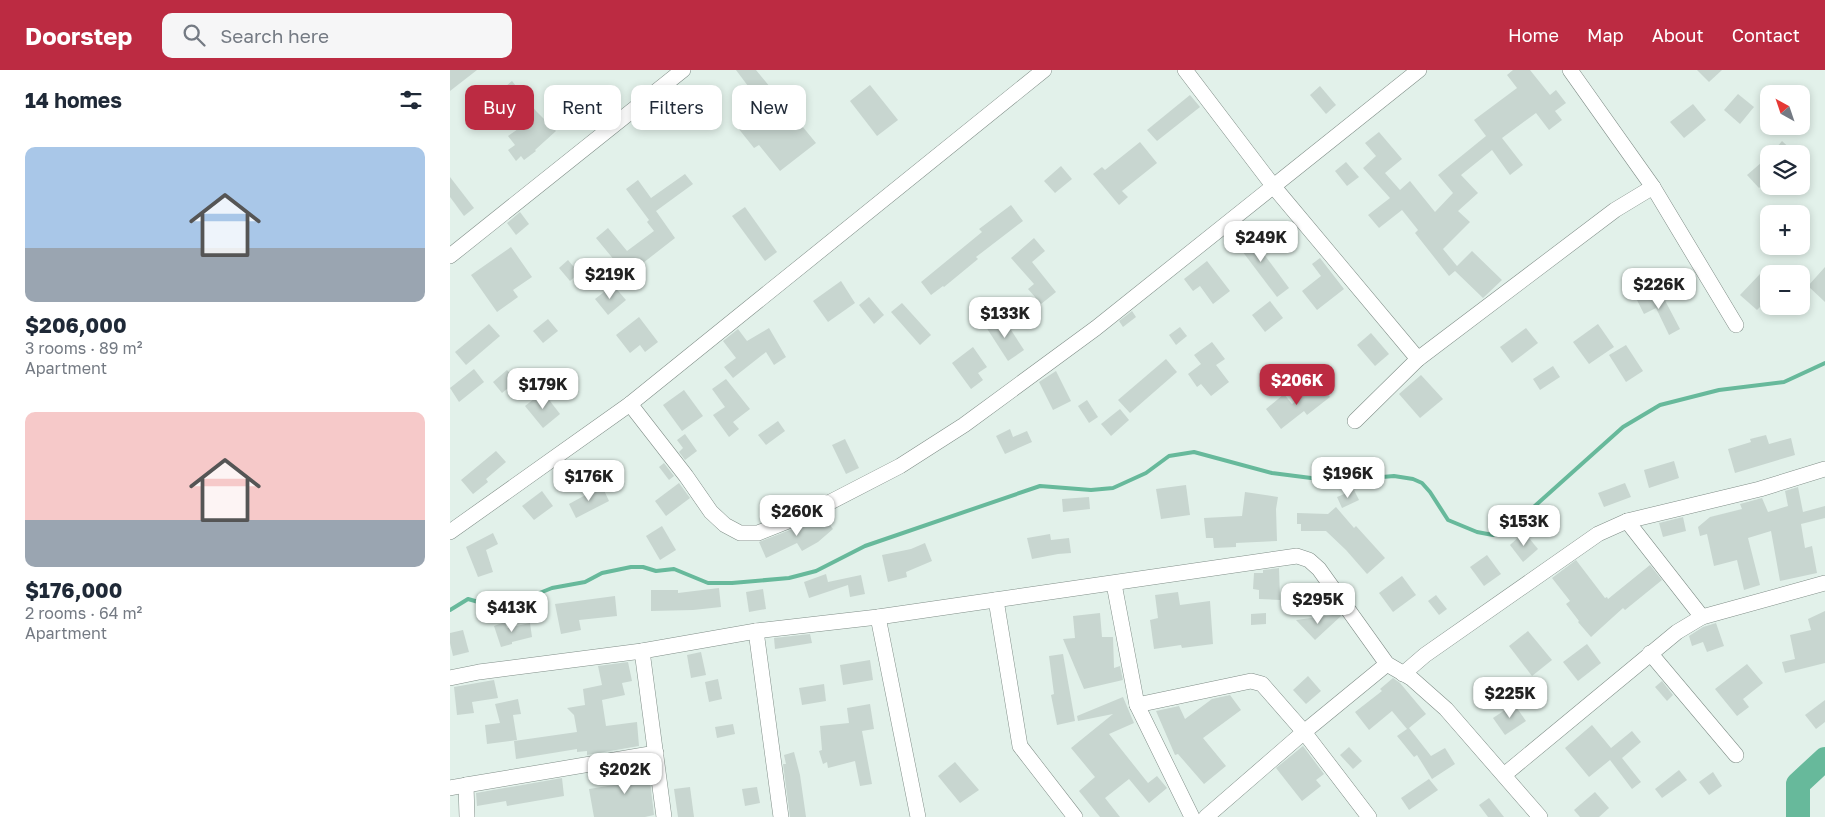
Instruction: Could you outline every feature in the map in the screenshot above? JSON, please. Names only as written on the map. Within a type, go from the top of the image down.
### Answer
[{"type":"street","points":[[450,256],[683,70]]},
{"type":"street","points":[[450,532],[630,404],[1044,70]]},
{"type":"street","points":[[1184,70],[1274,187],[1418,359]]},
{"type":"street","points":[[630,404],[686,476],[711,512],[725,525],[740,532],[758,532],[813,511],[900,466],[964,425],[1096,328],[1419,70]]},
{"type":"street","points":[[1570,70],[1653,187],[1736,325]]},
{"type":"street","points":[[1355,421],[1418,359],[1614,210],[1653,187]]},
{"type":"street","points":[[1403,674],[1425,655],[1598,534],[1627,522],[1657,513],[1760,489],[1825,469]]},
{"type":"street","points":[[1627,522],[1702,617]]},
{"type":"street","points":[[450,678],[479,672],[642,651],[756,632],[1114,584],[1297,556],[1309,560],[1319,569],[1387,664],[1411,678],[1446,709],[1540,817]]},
{"type":"street","points":[[1504,775],[1650,653],[1677,632],[1702,617],[1825,583]]},
{"type":"street","points":[[1114,584],[1137,705],[1192,817]]},
{"type":"street","points":[[996,600],[1020,746],[1074,817]]},
{"type":"street","points":[[878,617],[918,817]]},
{"type":"street","points":[[756,632],[781,817]]},
{"type":"street","points":[[642,651],[664,817]]},
{"type":"street","points":[[1650,653],[1736,755]]},
{"type":"street","points":[[1206,817],[1304,732],[1387,664]]},
{"type":"street","points":[[1137,705],[1251,681],[1262,684],[1304,732],[1369,817]]},
{"type":"street","points":[[450,788],[656,753]]},
{"type":"street","points":[[466,785],[467,817]]},
{"type":"building","points":[[450,70],[477,70],[450,91]]},
{"type":"building","points":[[736,70],[756,70],[768,85],[747,85]]},
{"type":"building","points":[[1513,70],[1530,70],[1550,95],[1556,90],[1566,103],[1555,111],[1562,120],[1549,130],[1536,113],[1502,138],[1523,165],[1510,175],[1492,150],[1461,175],[1478,193],[1458,211],[1470,222],[1443,249],[1457,266],[1472,251],[1502,280],[1483,298],[1455,271],[1449,276],[1415,233],[1418,230],[1402,210],[1379,228],[1368,215],[1390,198],[1363,168],[1376,156],[1365,143],[1379,132],[1402,159],[1385,173],[1400,190],[1410,181],[1435,212],[1453,193],[1438,175],[1486,136],[1474,120],[1517,88],[1507,75]]},
{"type":"building","points":[[1697,70],[1722,70],[1709,82]]},
{"type":"building","points":[[512,81],[515,85],[507,85]]},
{"type":"building","points":[[870,85],[898,120],[877,136],[850,101]]},
{"type":"building","points":[[1320,86],[1336,105],[1326,114],[1310,95]]},
{"type":"building","points":[[1738,94],[1754,107],[1740,124],[1724,110]]},
{"type":"building","points":[[1190,95],[1200,107],[1157,141],[1147,130]]},
{"type":"building","points":[[1693,104],[1706,120],[1684,138],[1670,122]]},
{"type":"building","points":[[534,108],[544,119],[544,130],[556,131],[524,160],[521,156],[516,161],[508,150],[515,145],[508,136],[517,130],[534,130]]},
{"type":"building","points":[[740,130],[805,130],[816,143],[780,171],[759,145],[754,148]]},
{"type":"building","points":[[1140,142],[1157,163],[1122,191],[1128,197],[1119,205],[1093,174],[1102,167],[1105,170]]},
{"type":"building","points":[[1346,162],[1359,177],[1347,186],[1335,171]]},
{"type":"building","points":[[1760,164],[1760,187],[1759,188],[1747,175]]},
{"type":"building","points":[[1061,166],[1072,179],[1055,193],[1044,181]]},
{"type":"building","points":[[685,174],[693,184],[656,211],[675,238],[625,277],[615,261],[596,238],[608,228],[627,251],[654,231],[647,222],[649,220],[626,189],[638,180],[651,198]]},
{"type":"building","points":[[450,177],[474,208],[464,216],[450,197]]},
{"type":"building","points":[[1011,205],[1023,221],[976,257],[978,259],[944,287],[931,295],[921,282],[982,232],[979,229]]},
{"type":"building","points":[[745,207],[777,252],[765,261],[732,216]]},
{"type":"building","points":[[520,212],[529,224],[516,235],[507,223]]},
{"type":"building","points":[[1246,230],[1289,288],[1277,297],[1233,239]]},
{"type":"building","points":[[1034,238],[1045,251],[1032,262],[1056,292],[1041,304],[1028,289],[1034,284],[1011,258]]},
{"type":"building","points":[[511,247],[532,277],[513,290],[518,297],[497,312],[471,275]]},
{"type":"building","points":[[1320,258],[1344,289],[1317,310],[1302,291],[1321,276],[1312,264]]},
{"type":"building","points":[[568,260],[579,273],[570,281],[559,268]]},
{"type":"building","points":[[1207,261],[1230,291],[1213,304],[1200,286],[1193,291],[1184,279]]},
{"type":"building","points":[[1825,267],[1825,302],[1810,288],[1810,284]]},
{"type":"building","points":[[1760,274],[1760,307],[1757,310],[1740,295]]},
{"type":"building","points":[[841,281],[855,303],[828,322],[813,301]]},
{"type":"building","points":[[613,285],[626,300],[608,315],[595,299]]},
{"type":"building","points":[[1659,289],[1680,329],[1669,335],[1656,308],[1644,314],[1637,300]]},
{"type":"building","points":[[869,297],[884,315],[874,324],[859,305]]},
{"type":"building","points":[[1270,301],[1283,318],[1265,332],[1252,315]]},
{"type":"building","points":[[902,303],[931,335],[920,345],[891,312]]},
{"type":"building","points":[[1132,311],[1136,317],[1123,327],[1119,321]]},
{"type":"building","points":[[1002,316],[1024,350],[1008,361],[986,327]]},
{"type":"building","points":[[639,317],[658,342],[645,352],[640,345],[630,353],[616,335]]},
{"type":"building","points":[[548,319],[558,331],[543,343],[533,331]]},
{"type":"building","points":[[489,324],[500,336],[466,365],[455,352]]},
{"type":"building","points":[[1598,324],[1614,347],[1589,364],[1573,342]]},
{"type":"building","points":[[1180,327],[1187,336],[1176,345],[1169,335]]},
{"type":"building","points":[[769,328],[786,357],[774,365],[766,352],[733,378],[724,367],[736,358],[723,341],[738,329],[747,341]]},
{"type":"building","points":[[1526,328],[1538,343],[1512,363],[1500,347]]},
{"type":"building","points":[[1371,333],[1389,354],[1375,366],[1357,345]]},
{"type":"building","points":[[1212,342],[1225,359],[1216,365],[1229,382],[1211,396],[1201,384],[1197,387],[1188,374],[1201,364],[1194,355]]},
{"type":"building","points":[[1626,345],[1643,371],[1626,382],[1609,355]]},
{"type":"building","points":[[973,347],[987,367],[978,373],[983,380],[971,389],[952,363]]},
{"type":"building","points":[[1166,359],[1177,372],[1130,413],[1118,400]]},
{"type":"building","points":[[1553,366],[1560,377],[1540,390],[1533,379]]},
{"type":"building","points":[[474,369],[484,382],[459,402],[450,388]]},
{"type":"building","points":[[507,370],[517,381],[502,393],[493,382]]},
{"type":"building","points":[[1056,371],[1071,401],[1053,410],[1039,382]]},
{"type":"building","points":[[1421,375],[1443,399],[1420,418],[1399,394]]},
{"type":"building","points":[[726,379],[750,409],[733,422],[739,429],[729,437],[713,415],[725,407],[712,389]]},
{"type":"building","points":[[1320,383],[1330,397],[1307,415],[1304,411],[1281,429],[1266,409],[1284,394],[1292,404]]},
{"type":"building","points":[[684,390],[703,416],[682,431],[663,405]]},
{"type":"building","points":[[543,392],[560,414],[543,428],[525,406]]},
{"type":"building","points":[[1087,400],[1098,417],[1089,423],[1078,406]]},
{"type":"building","points":[[1120,409],[1129,420],[1111,436],[1101,424]]},
{"type":"building","points":[[778,421],[785,431],[766,445],[758,435]]},
{"type":"building","points":[[1010,429],[1013,437],[1027,431],[1032,442],[1005,454],[996,436]]},
{"type":"building","points":[[685,434],[697,451],[685,460],[679,452],[683,448],[677,440]]},
{"type":"building","points":[[1766,435],[1769,444],[1791,438],[1795,455],[1735,473],[1728,449],[1751,442],[1750,439]]},
{"type":"building","points":[[845,439],[859,468],[846,474],[832,445]]},
{"type":"building","points":[[496,451],[506,462],[486,479],[488,482],[473,494],[461,480]]},
{"type":"building","points":[[1674,461],[1679,478],[1649,488],[1644,470]]},
{"type":"building","points":[[664,463],[674,476],[669,480],[659,467]]},
{"type":"building","points":[[679,483],[690,498],[666,516],[655,501]]},
{"type":"building","points":[[1625,483],[1631,497],[1604,507],[1598,493]]},
{"type":"building","points":[[1186,485],[1190,515],[1161,519],[1156,489]]},
{"type":"building","points":[[602,486],[609,501],[576,518],[569,504]]},
{"type":"building","points":[[1798,487],[1803,512],[1825,506],[1825,518],[1801,524],[1805,548],[1812,546],[1817,573],[1780,581],[1771,531],[1748,538],[1760,585],[1744,590],[1737,560],[1714,566],[1707,534],[1700,536],[1698,527],[1710,517],[1742,509],[1740,504],[1762,498],[1768,512],[1788,506],[1785,491]]},
{"type":"building","points":[[1354,490],[1359,500],[1342,508],[1337,497]]},
{"type":"building","points":[[542,491],[553,506],[534,520],[522,506]]},
{"type":"building","points":[[1245,492],[1278,497],[1276,509],[1277,541],[1236,543],[1236,547],[1214,548],[1213,538],[1206,538],[1204,518],[1242,516]]},
{"type":"building","points":[[1089,497],[1090,509],[1063,512],[1062,499]]},
{"type":"building","points":[[1336,507],[1354,528],[1356,526],[1385,558],[1367,574],[1326,531],[1301,531],[1301,524],[1297,524],[1297,513],[1328,514]]},
{"type":"building","points":[[823,516],[833,529],[818,542],[802,551],[797,543],[766,558],[759,542],[803,525],[804,527]]},
{"type":"building","points":[[1683,517],[1686,531],[1663,537],[1659,523]]},
{"type":"building","points":[[662,526],[676,550],[660,560],[646,536]]},
{"type":"building","points":[[1524,532],[1538,549],[1523,562],[1510,545]]},
{"type":"building","points":[[493,533],[498,544],[486,550],[493,572],[478,577],[466,547]]},
{"type":"building","points":[[1050,534],[1051,540],[1069,538],[1071,553],[1032,559],[1027,538]]},
{"type":"building","points":[[925,543],[932,561],[906,572],[907,577],[888,582],[882,555],[911,549]]},
{"type":"building","points":[[1487,555],[1501,574],[1484,586],[1470,567]]},
{"type":"building","points":[[1576,560],[1605,598],[1607,597],[1608,599],[1650,565],[1662,580],[1625,610],[1623,608],[1591,637],[1566,604],[1570,601],[1552,578]]},
{"type":"building","points":[[1279,568],[1280,600],[1259,599],[1259,590],[1253,589],[1254,573],[1263,573],[1263,570]]},
{"type":"building","points":[[826,574],[828,582],[861,575],[865,594],[850,597],[848,585],[809,598],[804,582]]},
{"type":"building","points":[[1402,576],[1416,595],[1393,612],[1379,593]]},
{"type":"building","points":[[1310,585],[1327,603],[1293,601]]},
{"type":"building","points":[[719,588],[721,607],[651,611],[651,590],[678,590],[678,593]]},
{"type":"building","points":[[763,589],[766,609],[749,612],[746,592]]},
{"type":"building","points":[[1178,592],[1180,605],[1210,601],[1213,644],[1182,648],[1181,645],[1154,649],[1150,620],[1158,618],[1155,595]]},
{"type":"building","points":[[1436,595],[1447,609],[1439,615],[1428,601]]},
{"type":"building","points":[[615,596],[617,616],[579,620],[581,630],[561,634],[555,604]]},
{"type":"building","points":[[1825,611],[1825,663],[1785,673],[1782,662],[1795,659],[1790,635],[1811,630],[1808,619]]},
{"type":"building","points":[[1100,613],[1102,637],[1113,637],[1114,668],[1120,666],[1123,680],[1084,689],[1063,639],[1075,638],[1073,616]]},
{"type":"building","points":[[1266,613],[1266,624],[1251,625],[1251,614]]},
{"type":"building","points":[[1340,614],[1341,616],[1315,640],[1296,620]]},
{"type":"building","points":[[505,622],[507,628],[530,623],[532,637],[501,647],[494,626]]},
{"type":"building","points":[[1716,623],[1724,646],[1707,652],[1703,642],[1692,646],[1689,636],[1703,627]]},
{"type":"building","points":[[463,630],[469,652],[453,656],[450,633]]},
{"type":"building","points":[[1528,631],[1552,660],[1532,676],[1509,646]]},
{"type":"building","points":[[810,634],[812,643],[775,649],[774,638]]},
{"type":"building","points":[[1587,644],[1601,663],[1578,681],[1563,662]]},
{"type":"building","points":[[701,652],[706,675],[691,678],[687,655]]},
{"type":"building","points":[[1063,654],[1075,721],[1057,725],[1051,695],[1054,694],[1049,656]]},
{"type":"building","points":[[870,660],[873,680],[843,685],[840,665]]},
{"type":"building","points":[[628,662],[632,681],[622,683],[625,695],[602,700],[606,726],[637,722],[639,746],[587,755],[587,751],[577,752],[577,749],[516,759],[514,741],[577,732],[574,715],[567,708],[585,705],[583,689],[602,685],[598,666]]},
{"type":"building","points":[[1747,664],[1763,683],[1743,699],[1749,707],[1737,716],[1715,689]]},
{"type":"building","points":[[1308,676],[1321,691],[1306,704],[1293,690]]},
{"type":"building","points":[[1393,678],[1400,683],[1426,714],[1409,728],[1431,756],[1445,748],[1455,764],[1432,779],[1417,755],[1414,757],[1397,736],[1407,729],[1392,711],[1369,730],[1355,712],[1382,691],[1380,689]]},
{"type":"building","points":[[718,679],[722,699],[709,702],[705,682]]},
{"type":"building","points":[[494,680],[498,698],[472,702],[474,713],[457,715],[454,687]]},
{"type":"building","points":[[1662,681],[1673,695],[1667,701],[1655,687]]},
{"type":"building","points":[[824,684],[826,701],[802,705],[799,688]]},
{"type":"building","points":[[1230,695],[1241,710],[1203,738],[1226,766],[1204,784],[1178,754],[1175,755],[1156,711],[1179,706],[1185,719],[1212,699]]},
{"type":"building","points":[[1123,697],[1134,723],[1109,734],[1148,783],[1157,776],[1167,788],[1149,803],[1129,779],[1105,798],[1120,817],[1100,817],[1079,791],[1095,777],[1071,748],[1113,714],[1078,721],[1077,716]]},
{"type":"building","points":[[518,699],[521,714],[513,715],[517,740],[487,744],[485,725],[500,723],[495,704]]},
{"type":"building","points":[[1825,700],[1825,722],[1816,729],[1805,715]]},
{"type":"building","points":[[870,704],[874,729],[862,731],[872,784],[860,786],[855,761],[828,768],[827,762],[823,764],[819,751],[822,750],[820,726],[849,723],[847,708]]},
{"type":"building","points":[[1514,704],[1526,721],[1505,735],[1493,718]]},
{"type":"building","points":[[733,724],[735,734],[717,738],[715,727]]},
{"type":"building","points":[[1592,725],[1611,748],[1632,731],[1641,742],[1622,758],[1641,782],[1632,789],[1610,760],[1589,777],[1565,748]]},
{"type":"building","points":[[1303,746],[1324,774],[1316,780],[1321,786],[1302,801],[1276,768]]},
{"type":"building","points":[[1349,747],[1362,761],[1353,769],[1340,755]]},
{"type":"building","points":[[794,752],[800,775],[806,817],[790,817],[783,764],[786,764],[784,755]]},
{"type":"building","points":[[955,762],[979,790],[960,803],[938,776]]},
{"type":"building","points":[[648,764],[654,815],[645,817],[594,817],[589,789],[614,785],[612,770]]},
{"type":"building","points":[[1679,770],[1687,780],[1662,798],[1655,789]]},
{"type":"building","points":[[1713,772],[1722,786],[1709,795],[1699,782]]},
{"type":"building","points":[[562,778],[564,796],[507,806],[506,801],[477,806],[476,793]]},
{"type":"building","points":[[1429,779],[1438,790],[1409,810],[1401,798]]},
{"type":"building","points":[[690,787],[694,817],[678,817],[674,789]]},
{"type":"building","points":[[757,787],[760,803],[745,806],[742,789]]},
{"type":"building","points":[[1595,792],[1609,808],[1599,817],[1580,817],[1574,810]]},
{"type":"building","points":[[1489,798],[1504,817],[1488,817],[1479,805]]},
{"type":"waterway","points":[[450,610],[468,599],[482,603],[508,596],[532,596],[552,588],[585,582],[602,573],[631,567],[643,567],[656,571],[674,569],[708,583],[789,578],[816,571],[865,546],[1040,486],[1091,490],[1113,488],[1146,473],[1169,456],[1194,452],[1272,473],[1311,478],[1347,480],[1394,476],[1413,479],[1422,483],[1430,492],[1448,520],[1477,532],[1493,535],[1527,513],[1623,427],[1660,405],[1719,390],[1784,382],[1825,363]]},
{"type":"waterway","points":[[1798,817],[1798,784],[1825,759]]}]
